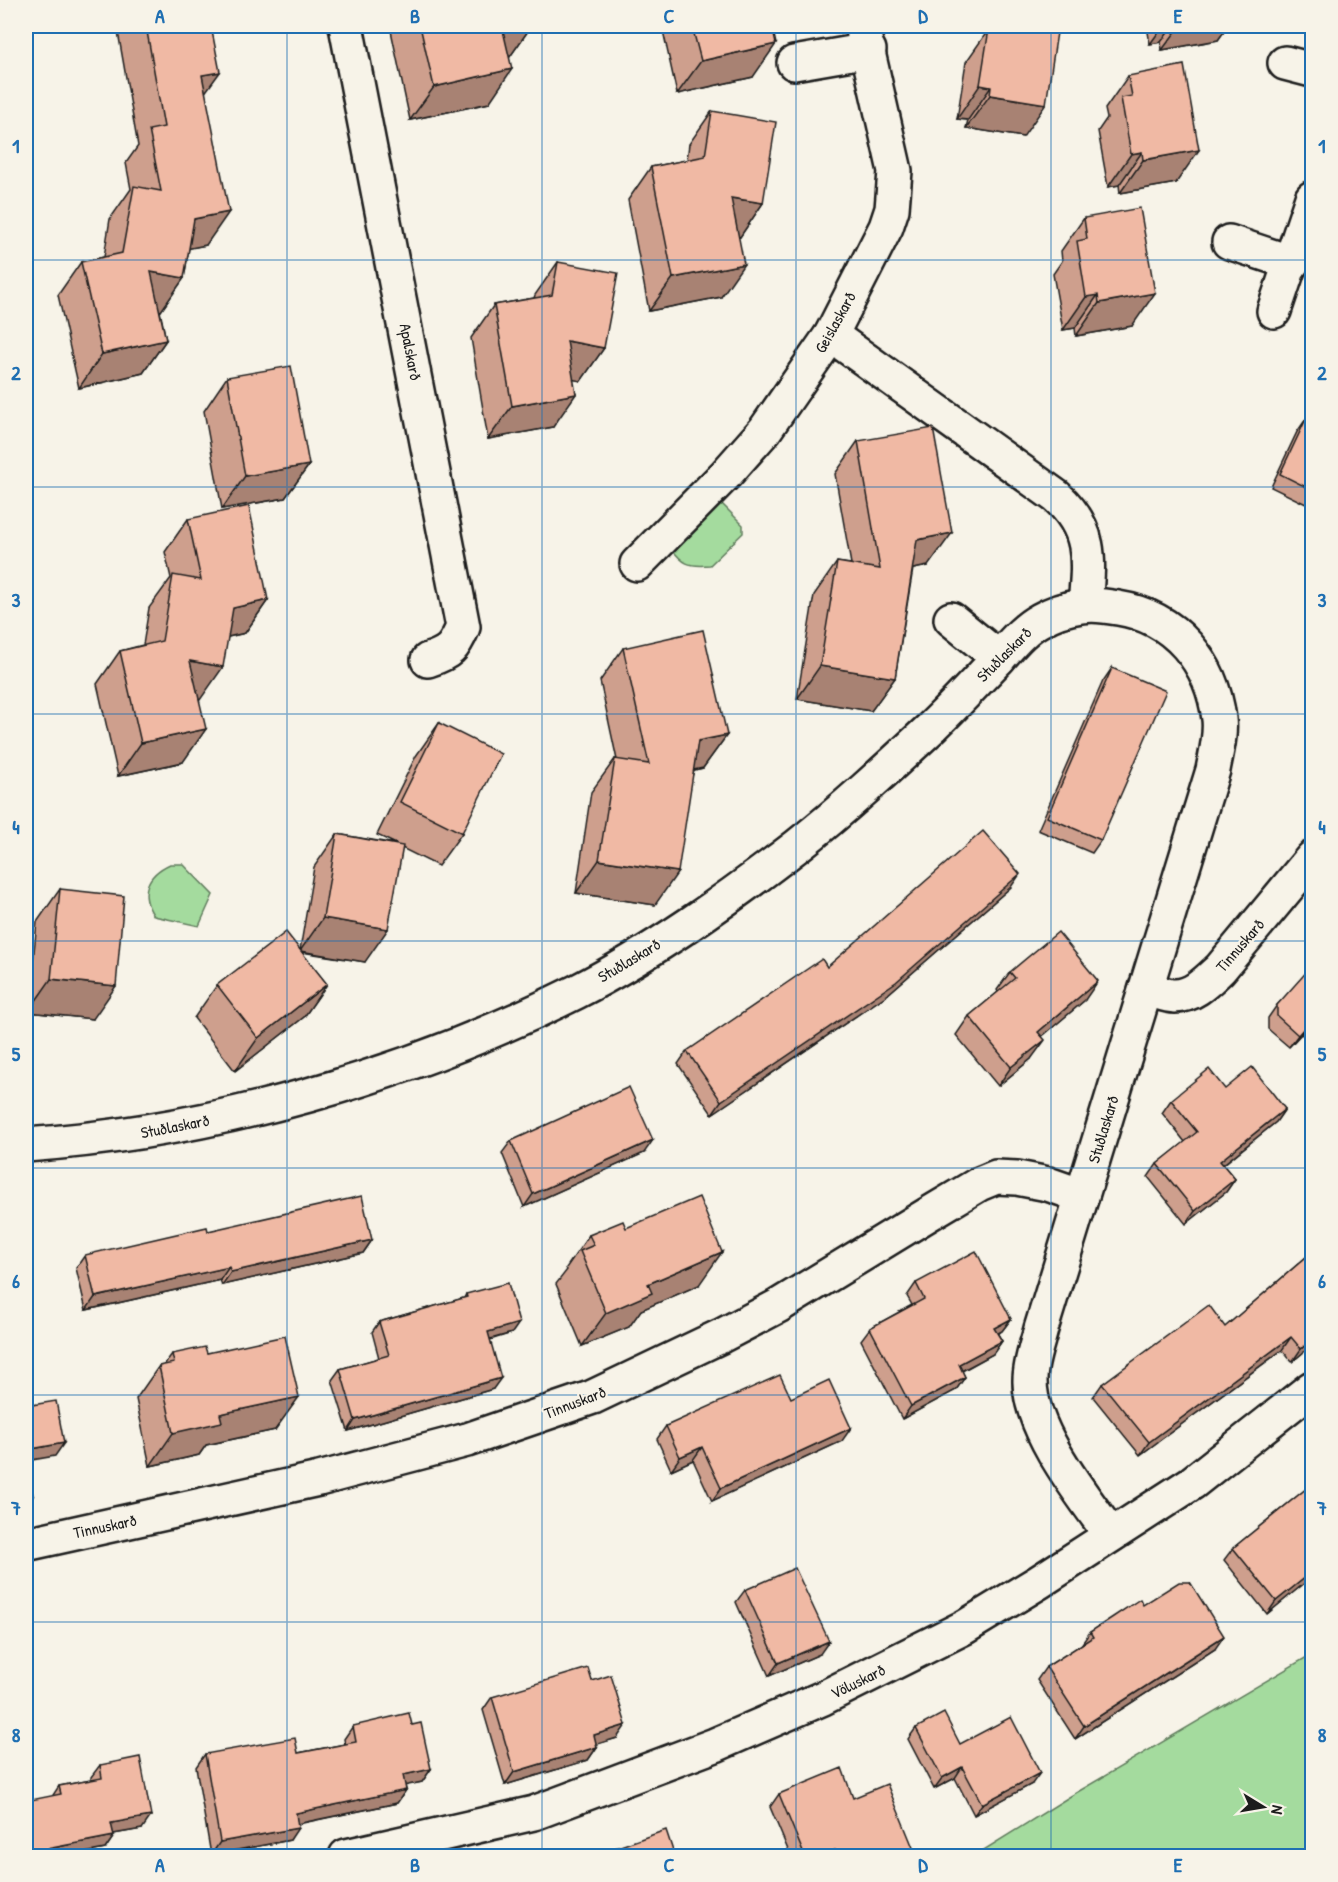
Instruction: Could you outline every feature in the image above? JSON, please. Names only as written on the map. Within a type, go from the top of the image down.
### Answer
[{"type":"street","name":"Apalskarð","points":[[346,26],[463,627],[456,645],[443,655],[428,660]]},
{"type":"street","points":[[794,63],[866,38]]},
{"type":"street","name":"Geislaskarð","points":[[637,564],[726,474],[765,430],[831,335],[886,227],[892,209],[895,171],[866,38]]},
{"type":"street","points":[[1274,311],[1312,198]]},
{"type":"street","points":[[1229,242],[1292,263]]},
{"type":"street","points":[[831,335],[1069,508],[1078,520],[1088,548],[1085,605]]},
{"type":"street","name":"Stuðlaskarð","points":[[26,1145],[143,1132],[276,1104],[409,1064],[524,1016],[579,990],[688,924],[798,845],[868,787],[932,727],[1016,639],[1037,621],[1061,611],[1085,605],[1134,610],[1164,624],[1184,641],[1198,658],[1209,677],[1216,700],[1219,723],[1213,770],[1041,1329],[1029,1378],[1031,1400],[1037,1420],[1057,1457],[1111,1535]]},
{"type":"street","points":[[951,620],[999,658]]},
{"type":"street","name":"Tinnuskarð","points":[[1146,989],[1175,996],[1192,992],[1204,984],[1220,969],[1312,858]]},
{"type":"street","name":"Tinnuskarð","points":[[26,1544],[319,1479],[467,1440],[593,1397],[778,1306],[979,1184],[996,1177],[1017,1178],[1048,1184],[1082,1196]]},
{"type":"street","name":"Völuskarð","points":[[346,1857],[534,1813],[628,1779],[823,1698],[964,1627],[1039,1582],[1192,1484],[1312,1388]]},
{"type":"green space","points":[[715,497],[743,525],[743,533],[710,565],[691,565],[670,547]]},
{"type":"green space","points":[[170,864],[183,864],[213,895],[199,926],[154,916],[149,908],[146,893],[150,879]]},
{"type":"green space","points":[[1312,1654],[1312,1856],[974,1856],[1069,1797]]},
{"type":"building","points":[[146,26],[211,26],[220,72],[202,75],[229,212],[194,219],[184,278],[151,272],[166,340],[102,354],[81,262],[122,253],[134,186],[161,191],[149,130],[164,127]]},
{"type":"building","points":[[420,26],[502,26],[512,69],[434,87]]},
{"type":"building","points":[[692,26],[772,26],[776,44],[701,61]]},
{"type":"building","points":[[1001,26],[1058,26],[1046,104],[990,95],[991,87],[980,85],[989,29],[1000,31]]},
{"type":"building","points":[[1184,65],[1199,150],[1143,160],[1142,152],[1131,154],[1121,98],[1132,96],[1128,76]]},
{"type":"building","points":[[712,111],[776,122],[763,203],[731,198],[744,264],[673,278],[651,167],[705,156]]},
{"type":"building","points":[[1140,208],[1155,293],[1099,303],[1098,295],[1086,297],[1077,241],[1087,239],[1084,218]]},
{"type":"building","points":[[558,262],[618,273],[604,348],[567,341],[576,394],[512,406],[494,305],[552,295]]},
{"type":"building","points":[[291,366],[309,465],[245,476],[227,377]]},
{"type":"building","points":[[1306,419],[1312,422],[1312,490],[1280,474]]},
{"type":"building","points":[[933,428],[952,533],[917,540],[895,678],[820,666],[837,562],[880,569],[858,441]]},
{"type":"building","points":[[249,506],[268,600],[233,608],[223,667],[190,661],[206,729],[141,743],[120,651],[162,641],[173,575],[201,580],[188,519]]},
{"type":"building","points":[[703,630],[727,735],[698,741],[678,872],[599,860],[615,759],[649,764],[623,648]]},
{"type":"building","points":[[1112,668],[1166,691],[1101,840],[1047,817]]},
{"type":"building","points":[[439,723],[501,754],[462,833],[400,802]]},
{"type":"building","points":[[983,831],[1020,874],[896,982],[721,1101],[687,1051],[822,959],[827,967]]},
{"type":"building","points":[[337,834],[403,846],[388,929],[323,918]]},
{"type":"building","points":[[60,889],[124,896],[116,986],[51,979]]},
{"type":"building","points":[[286,932],[327,984],[258,1038],[217,985]]},
{"type":"building","points":[[1058,932],[1098,981],[1038,1032],[1045,1040],[1011,1067],[969,1016],[1015,978],[1010,972]]},
{"type":"building","points":[[1310,968],[1312,970],[1312,1023],[1310,1021],[1298,1035],[1277,1016],[1277,1005]]},
{"type":"building","points":[[1252,1067],[1285,1109],[1220,1161],[1235,1179],[1195,1211],[1157,1164],[1197,1132],[1171,1100],[1209,1069],[1225,1089]]},
{"type":"building","points":[[629,1087],[653,1140],[533,1194],[511,1141]]},
{"type":"building","points":[[362,1196],[372,1240],[231,1272],[229,1267],[95,1297],[85,1255],[207,1227],[208,1231]]},
{"type":"building","points":[[699,1197],[722,1252],[648,1284],[652,1293],[606,1313],[580,1251],[594,1245],[589,1235],[623,1221],[626,1228]]},
{"type":"building","points":[[976,1251],[1011,1319],[994,1328],[1002,1341],[959,1364],[965,1377],[911,1406],[870,1328],[924,1299],[916,1283]]},
{"type":"building","points":[[1312,1252],[1312,1339],[1301,1349],[1291,1337],[1149,1442],[1102,1384],[1209,1305],[1225,1327]]},
{"type":"building","points":[[508,1283],[519,1323],[488,1332],[501,1378],[355,1420],[340,1369],[389,1355],[379,1322]]},
{"type":"building","points":[[285,1336],[299,1397],[220,1414],[222,1422],[173,1433],[159,1366],[174,1363],[172,1354],[205,1347],[207,1353]]},
{"type":"building","points":[[780,1375],[791,1398],[829,1380],[851,1428],[721,1488],[702,1447],[680,1457],[666,1426]]},
{"type":"building","points":[[56,1401],[64,1443],[26,1450],[26,1406]]},
{"type":"building","points":[[26,1454],[33,1496],[26,1497]]},
{"type":"building","points":[[1312,1484],[1312,1572],[1276,1601],[1233,1548]]},
{"type":"building","points":[[795,1568],[829,1641],[778,1663],[745,1590]]},
{"type":"building","points":[[1179,1582],[1190,1582],[1224,1636],[1084,1726],[1046,1667],[1093,1637],[1090,1632],[1140,1599],[1143,1605]]},
{"type":"building","points":[[588,1668],[592,1681],[611,1675],[626,1725],[594,1735],[597,1747],[514,1772],[492,1697]]},
{"type":"building","points":[[409,1713],[412,1725],[421,1723],[431,1769],[403,1775],[406,1790],[296,1813],[298,1828],[220,1842],[205,1754],[295,1738],[298,1753],[356,1742],[353,1726]]},
{"type":"building","points":[[944,1713],[960,1744],[1011,1717],[1040,1773],[982,1804],[962,1767],[942,1778],[916,1728]]},
{"type":"building","points":[[140,1757],[151,1816],[111,1823],[114,1836],[26,1853],[26,1801],[61,1794],[59,1786],[102,1778],[100,1765]]},
{"type":"building","points":[[842,1768],[853,1798],[887,1784],[914,1850],[898,1857],[838,1857],[835,1850],[819,1857],[805,1857],[779,1794]]},
{"type":"building","points":[[666,1830],[675,1857],[614,1857],[612,1849]]}]
